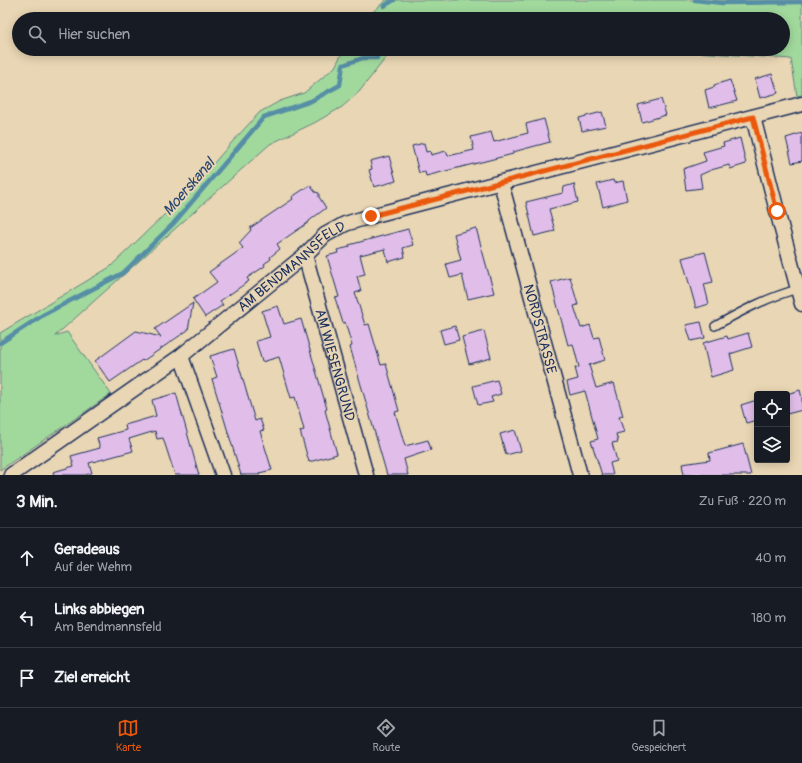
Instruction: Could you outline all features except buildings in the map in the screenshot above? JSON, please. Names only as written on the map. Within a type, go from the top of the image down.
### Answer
[{"type":"street","name":"AM BENDMANNSFELD","points":[[11,475],[182,356],[305,255],[325,235],[345,224],[802,104]]},
{"type":"street","points":[[753,117],[802,304]]},
{"type":"street","name":"NORDSTRASSE","points":[[500,183],[580,475]]},
{"type":"street","name":"AM WIESENGRUND","points":[[305,255],[366,475]]},
{"type":"street","points":[[182,356],[223,475]]},
{"type":"lane","points":[[715,326],[752,306],[783,293],[798,289]]},
{"type":"green space","points":[[386,0],[802,0],[802,95],[797,96],[791,59],[750,56],[790,56],[790,12],[373,12]]},
{"type":"green space","points":[[340,56],[387,56],[359,92],[342,107],[314,123],[270,144],[55,336],[67,332],[111,394],[0,470],[0,333],[110,267],[193,187],[260,112],[280,101],[304,93],[335,67]]},
{"type":"waterway","name":"Moerskanal","points":[[384,6],[394,0]]},
{"type":"waterway","name":"Moerskanal","points":[[695,0],[722,3],[802,2]]},
{"type":"waterway","name":"Moerskanal","points":[[0,343],[43,315],[123,273],[173,224],[264,117],[311,101],[340,85],[343,65],[363,58],[377,58],[377,56]]},
{"type":"route","points":[[371,216],[753,117],[777,211]]}]
